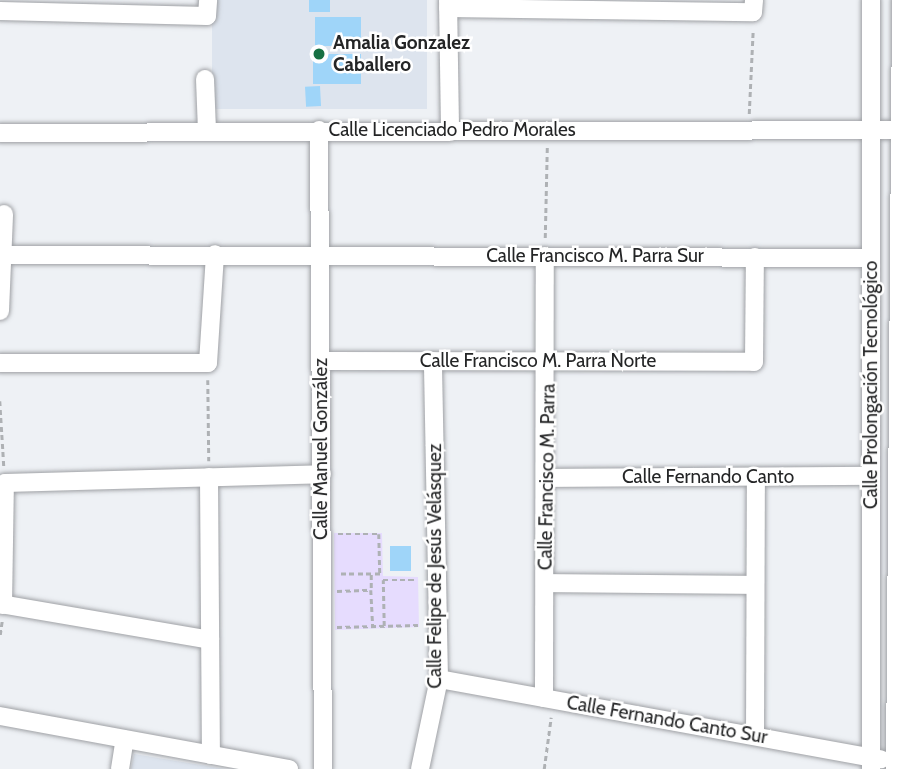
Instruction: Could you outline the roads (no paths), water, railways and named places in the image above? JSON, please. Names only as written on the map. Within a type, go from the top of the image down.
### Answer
[{"type":"street","name":"Calle Prolongación Tecnológico","points":[[871,0],[874,131],[870,476],[872,763]]},
{"type":"street","name":"Calle Prolongación Tecnológico","points":[[895,765],[900,742],[903,130],[901,0]]},
{"type":"street","points":[[450,132],[448,4],[753,6]]},
{"type":"street","points":[[4,7],[207,8]]},
{"type":"street","points":[[205,79],[207,131]]},
{"type":"street","name":"Calle Manuel González","points":[[319,130],[323,769]]},
{"type":"street","name":"Calle Licenciado Pedro Morales","points":[[0,133],[903,130]]},
{"type":"street","points":[[0,311],[5,214]]},
{"type":"street","points":[[0,363],[208,363],[215,254]]},
{"type":"street","name":"Calle Francisco M. Parra Sur","points":[[3,255],[871,258]]},
{"type":"street","name":"Calle Francisco M. Parra","points":[[545,256],[548,361],[545,583],[549,699]]},
{"type":"street","name":"Calle Francisco M. Parra Norte","points":[[321,361],[754,362],[755,257]]},
{"type":"street","name":"Calle Felipe de Jesús Velásquez","points":[[420,769],[439,679],[433,361]]},
{"type":"street","points":[[210,640],[2,605],[5,483],[322,474]]},
{"type":"street","name":"Calle Fernando Canto","points":[[547,478],[870,476]]},
{"type":"street","points":[[209,477],[211,755]]},
{"type":"street","points":[[755,477],[755,736]]},
{"type":"street","points":[[545,583],[755,584]]},
{"type":"street","name":"Calle Fernando Canto Sur","points":[[439,679],[755,736],[872,763],[895,765]]},
{"type":"street","points":[[0,716],[289,769]]},
{"type":"street","points":[[120,769],[125,739]]},
{"type":"place","name":"Amalia Gonzalez Caballero","points":[[319,54]]}]
